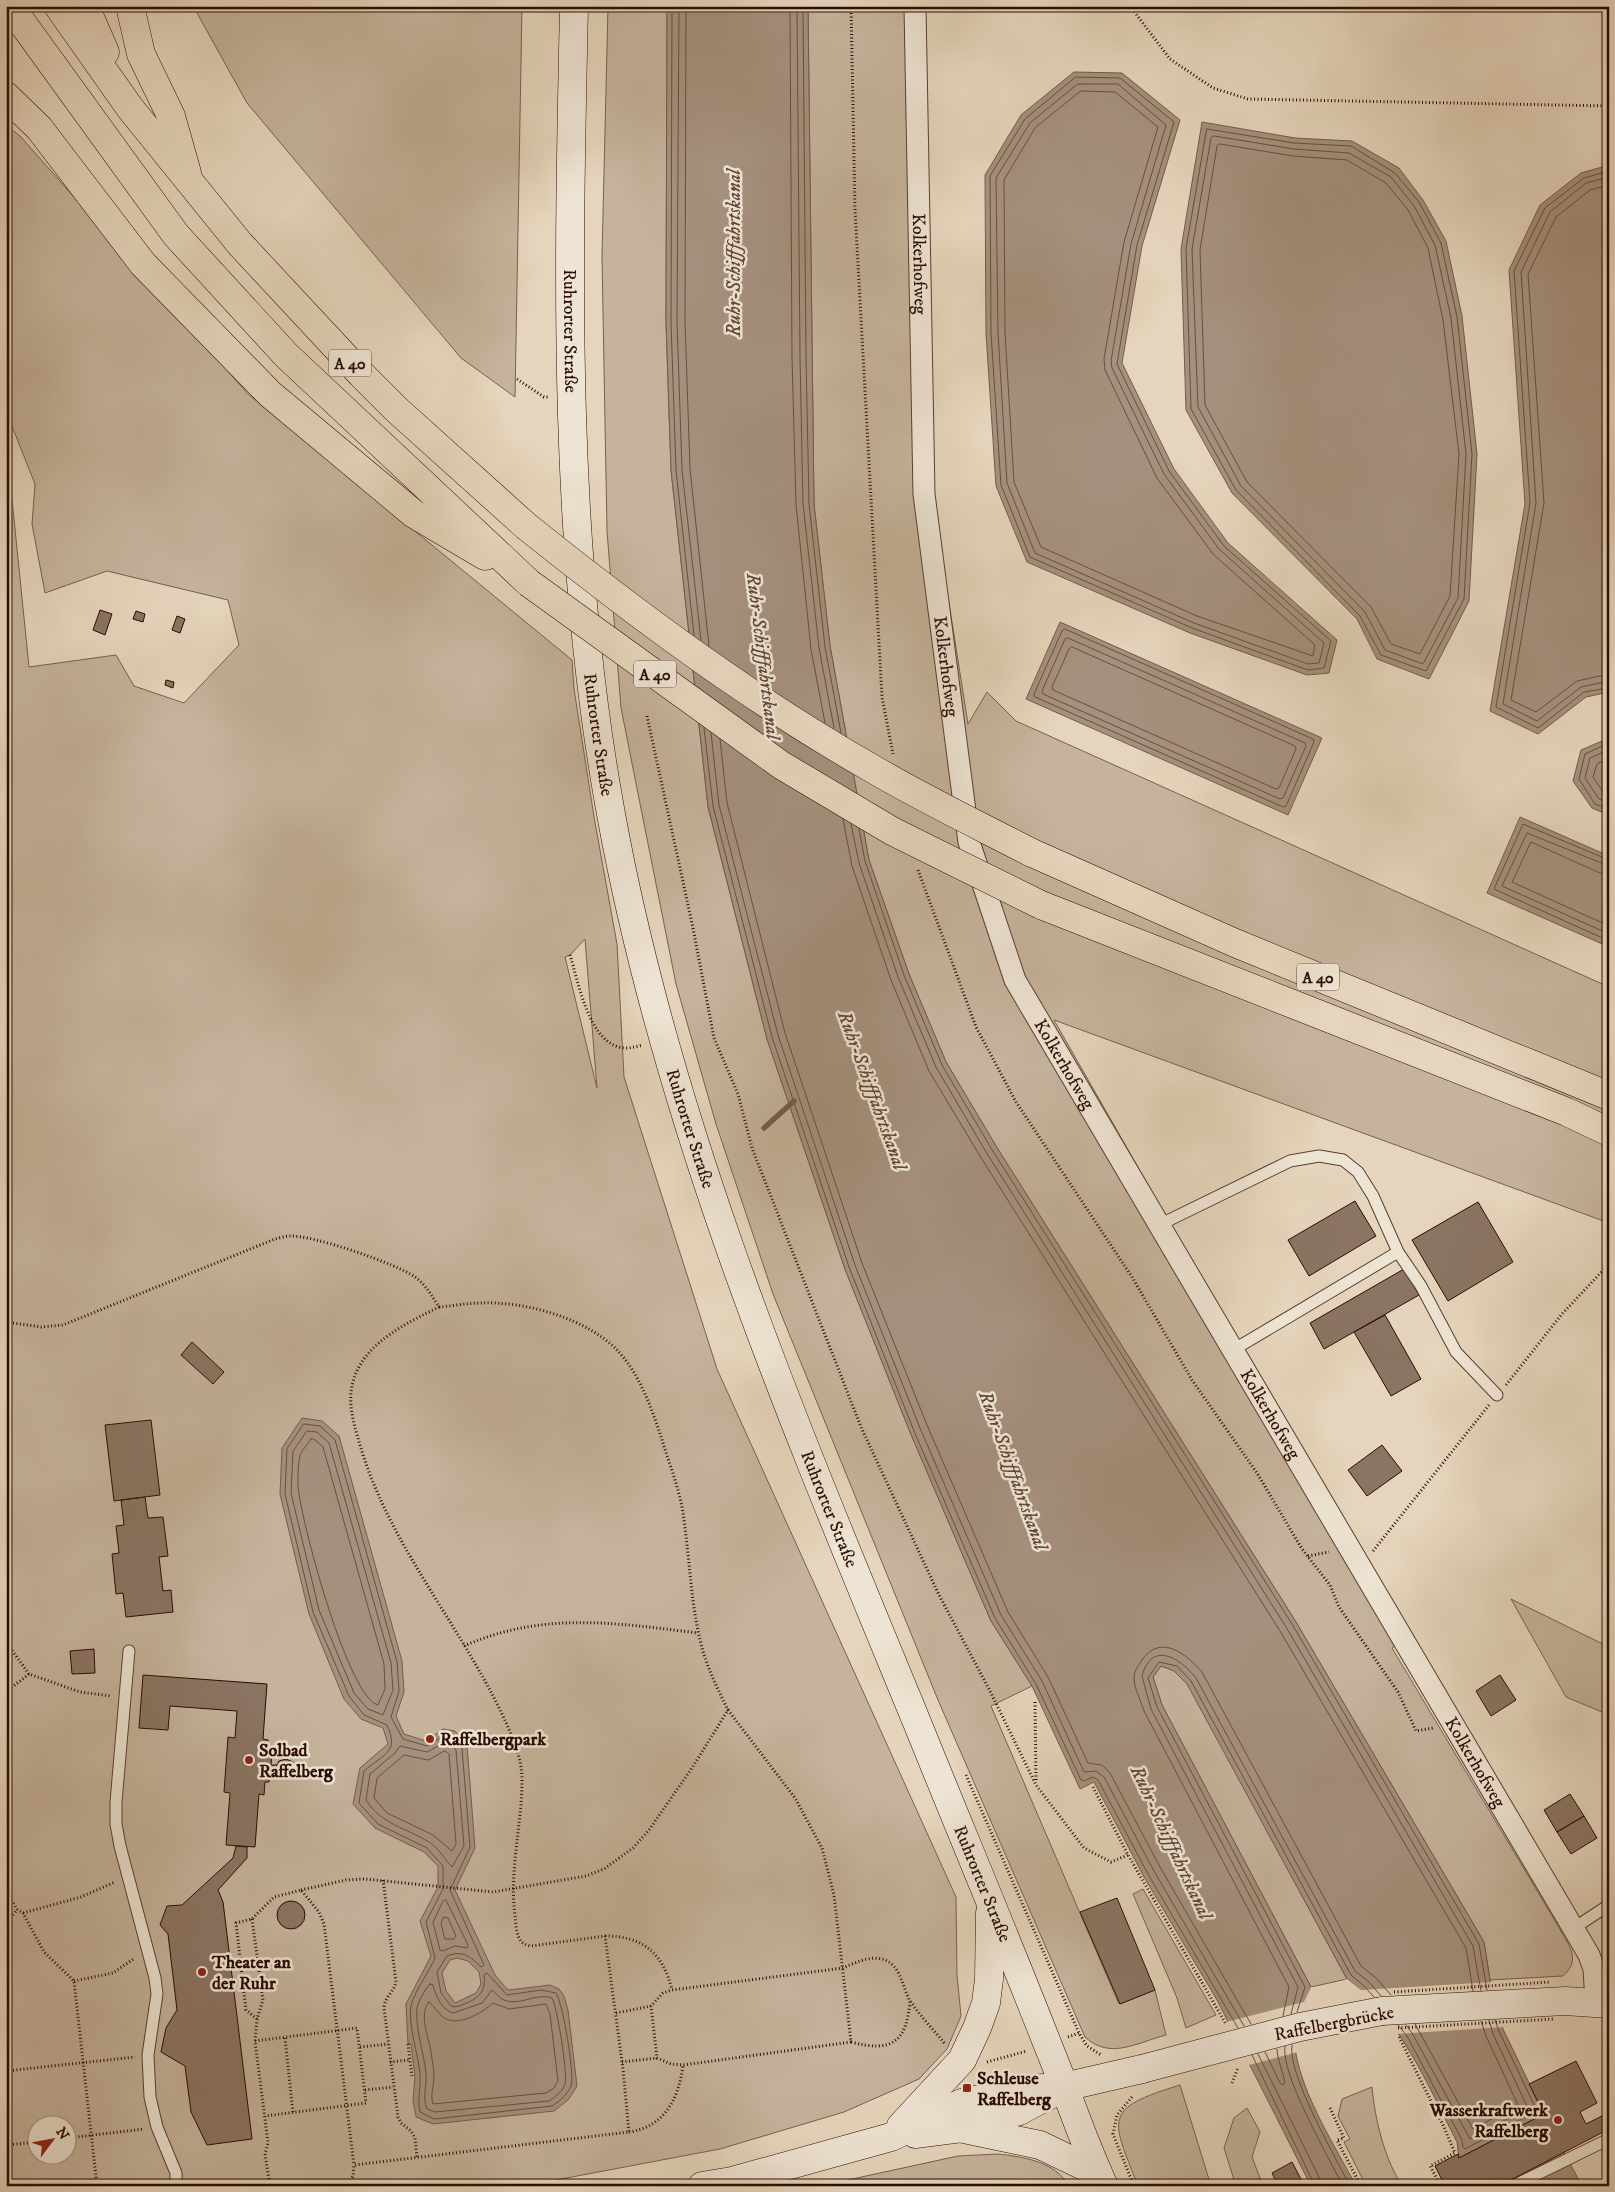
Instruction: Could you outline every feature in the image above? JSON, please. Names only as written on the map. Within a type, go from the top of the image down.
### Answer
[{"type":"highway","name":"A 40","points":[[10,6],[176,235],[286,355],[529,583],[781,765],[892,831],[1041,905],[1568,1112],[1609,1132]]},
{"type":"highway","name":"A 40","points":[[58,6],[130,108],[190,184],[240,244],[361,374],[397,410],[526,526],[607,590],[684,647],[776,709],[872,769],[1030,852],[1235,943],[1609,1096]]},
{"type":"highway","points":[[85,6],[130,108]]},
{"type":"highway","points":[[130,6],[141,54],[171,116],[190,184]]},
{"type":"highway","points":[[6,96],[39,128],[143,264],[270,394],[414,514],[529,583]]},
{"type":"main road","name":"Ruhrorter Straße","points":[[574,6],[569,225],[572,400],[579,575],[592,686],[611,814],[635,926],[663,1040],[724,1235],[765,1345],[890,1658],[990,1899],[1101,2179]]},
{"type":"main road","points":[[890,2137],[962,2060],[986,2003],[990,1943],[990,1899]]},
{"type":"main road","name":"Raffelbergbrücke","points":[[1064,2086],[1139,2081],[1300,2027],[1382,2011],[1552,2002],[1602,2003]]},
{"type":"main road","points":[[890,2137],[962,2104],[1025,2089],[1064,2086]]},
{"type":"main road","points":[[702,2186],[741,2178],[890,2137],[962,2128],[1030,2106],[1064,2086]]},
{"type":"main road","points":[[962,2128],[1040,2145],[1101,2179]]},
{"type":"street","name":"Kolkerhofweg","points":[[915,6],[924,494],[969,842],[1016,980],[1574,1928],[1589,1955],[1602,2003]]},
{"type":"lane","points":[[1159,1225],[1290,1161],[1319,1156],[1343,1160],[1358,1172],[1373,1196],[1398,1252],[1421,1286],[1440,1326],[1456,1352],[1498,1395]]},
{"type":"lane","points":[[1233,1350],[1398,1252]]},
{"type":"lane","points":[[129,1651],[116,1824],[120,1846],[148,1950],[157,1994],[148,2055],[150,2097],[157,2127],[176,2173],[176,2186]]},
{"type":"lane","points":[[1574,1928],[1609,1905]]},
{"type":"lane","points":[[1513,2186],[1609,2139]]},
{"type":"path","points":[[1130,6],[1170,59],[1213,88],[1248,99],[1609,106]]},
{"type":"path","points":[[517,379],[544,397],[572,400]]},
{"type":"path","points":[[647,716],[693,928],[714,1038],[738,1094],[752,1148],[860,1427],[939,1595],[990,1691],[1036,1785],[1084,1848],[1111,1862],[1128,1855]]},
{"type":"path","points":[[570,955],[586,1009],[601,1038],[616,1046],[629,1048],[663,1040]]},
{"type":"path","points":[[6,1322],[41,1327],[63,1325],[289,1235],[305,1237],[404,1270],[425,1286],[439,1307]]},
{"type":"path","points":[[1361,1567],[1562,1314],[1609,1264]]},
{"type":"path","points":[[672,1990],[664,1966],[655,1954],[633,1939],[605,1936],[531,1946],[524,1944],[517,1932],[513,1888],[522,1778],[519,1754],[501,1712],[384,1510],[361,1451],[352,1412],[353,1381],[360,1366],[369,1354],[397,1330],[439,1307],[481,1302],[522,1306],[545,1311],[605,1338],[618,1350],[630,1366],[651,1410],[679,1498],[684,1520],[690,1584],[698,1633],[711,1673],[728,1710],[795,1798],[822,1848],[832,1888],[851,2042]]},
{"type":"path","points":[[464,1646],[495,1633],[515,1628],[565,1621],[625,1624],[698,1633]]},
{"type":"path","points":[[6,1642],[29,1674],[80,1692],[124,1698]]},
{"type":"path","points":[[6,1692],[29,1674]]},
{"type":"path","points":[[1036,1702],[1036,1785]]},
{"type":"path","points":[[257,2019],[246,2010],[236,1923],[252,1919],[274,1897],[346,1880],[383,1880],[493,1892],[586,1876],[604,1870],[633,1848],[654,1823],[692,1768],[728,1710]]},
{"type":"path","points":[[964,1770],[1079,2033],[1087,2046],[1102,2055],[1110,2055]]},
{"type":"path","points":[[1093,1787],[1128,1855],[1227,2027]]},
{"type":"path","points":[[23,1913],[98,1891],[128,1873]]},
{"type":"path","points":[[383,1880],[396,1982],[395,1987],[385,2000],[393,2087],[398,2117],[415,2138],[417,2157]]},
{"type":"path","points":[[6,1890],[17,1909],[23,1913],[44,1952],[74,1981],[97,2186]]},
{"type":"path","points":[[301,1890],[319,1912],[324,1924],[354,2165],[353,2176],[348,2186]]},
{"type":"path","points":[[6,1923],[17,1909]]},
{"type":"path","points":[[252,1919],[263,2000],[257,2019],[255,2041],[268,2143],[265,2154],[270,2186]]},
{"type":"path","points":[[605,1936],[616,2013],[629,2132]]},
{"type":"path","points":[[74,1981],[113,1973],[148,1950]]},
{"type":"path","points":[[616,2013],[651,2006],[662,1993],[672,1990],[843,1968],[867,1958],[877,1957],[888,1960],[900,1976],[910,1999],[948,2047],[962,2060],[976,2064],[1013,2056],[1079,2033]]},
{"type":"path","points":[[622,2062],[657,2058],[671,2064],[683,2065],[851,2042],[876,2047],[896,2041],[904,2033],[910,1999]]},
{"type":"path","points":[[651,2006],[657,2058]]},
{"type":"path","points":[[255,2041],[357,2028],[360,2047],[366,2103],[265,2116]]},
{"type":"path","points":[[1399,2036],[1444,2127],[1454,2153],[1430,2166],[1441,2186]]},
{"type":"path","points":[[285,2038],[293,2113]]},
{"type":"path","points":[[360,2047],[388,2044]]},
{"type":"path","points":[[408,2044],[412,2076]]},
{"type":"path","points":[[6,2071],[148,2055]]},
{"type":"path","points":[[390,2062],[410,2060]]},
{"type":"path","points":[[354,2165],[629,2132],[646,2128],[659,2120],[669,2110],[681,2084],[683,2065]]},
{"type":"path","points":[[1232,2083],[1239,2067]]},
{"type":"path","points":[[1134,2186],[1113,2134],[1116,2115],[1139,2081]]},
{"type":"path","points":[[365,2090],[393,2087]]},
{"type":"path","points":[[1330,2108],[1344,2138],[1337,2140],[1361,2186]]},
{"type":"path","points":[[78,2137],[157,2127]]},
{"type":"path","points":[[6,2145],[28,2143]]},
{"type":"shaded area","points":[[197,6],[522,6],[515,397],[461,358],[247,103],[197,13]]},
{"type":"shaded area","points":[[608,6],[667,6],[666,322],[671,470],[708,807],[767,1039],[845,1269],[910,1432],[991,1621],[1032,1686],[991,1706],[1119,2004],[1155,1990],[1166,2035],[1124,2048],[1104,2048],[1094,2044],[1085,2037],[938,1700],[773,1294],[716,1124],[676,984],[621,708],[607,531],[602,256]]},
{"type":"shaded area","points":[[808,6],[921,6],[932,495],[968,724],[987,692],[1016,721],[1609,987],[1609,1223],[1054,1020],[1350,1539],[1412,1636],[1392,1648],[1569,1944],[1573,1957],[1572,1963],[1569,1970],[1563,1976],[1490,1980],[1484,1942],[1296,1622],[996,1146],[946,1062],[909,974],[869,860],[830,646],[814,504]]},
{"type":"shaded area","name":"Raffelbergpark","points":[[6,125],[21,137],[248,394],[572,660],[574,689],[594,817],[617,944],[624,1077],[717,1369],[956,1897],[957,1975],[961,2016],[947,2049],[919,2079],[844,2112],[720,2149],[524,2186],[6,2186],[6,485],[12,499],[29,667],[116,655],[134,686],[184,703],[239,645],[228,600],[107,571],[45,593],[32,524],[35,484],[6,411]],"holes":[[[585,939],[597,1088],[565,957],[570,955]]]},
{"type":"shaded area","points":[[1511,1599],[1609,1647],[1609,1715],[1566,1697]]},
{"type":"shaded area","points":[[1161,1666],[1174,1670],[1187,1683],[1347,1979],[1311,1987],[1162,1705],[1153,1677]]},
{"type":"shaded area","points":[[1143,1889],[1216,2015],[1186,2028],[1177,1998],[1133,1894]]},
{"type":"shaded area","points":[[1180,2085],[1211,2186],[1138,2186],[1122,2144],[1119,2130],[1120,2119],[1125,2109],[1137,2101]]},
{"type":"shaded area","points":[[1372,2087],[1381,2138],[1390,2163],[1402,2186],[1366,2186],[1344,2142],[1350,2139],[1338,2116],[1342,2099]]},
{"type":"shaded area","points":[[1247,2108],[1260,2132],[1252,2157],[1263,2186],[1236,2186],[1224,2148],[1234,2118]]},
{"type":"shaded area","points":[[998,2154],[1028,2159],[1047,2166],[1056,2171],[1069,2186],[820,2186],[958,2156]]},
{"type":"water","name":"Ruhr-Schifffahrtskanal","points":[[667,6],[808,6],[814,504],[830,646],[869,860],[909,974],[946,1062],[996,1146],[1296,1622],[1484,1942],[1490,1980],[1503,2029],[1544,2114],[1459,2158],[1457,2142],[1411,2054],[1383,2013],[1347,1979],[1187,1684],[1174,1671],[1161,1666],[1153,1677],[1162,1705],[1311,1987],[1298,2030],[1296,2054],[1300,2071],[1313,2105],[1356,2186],[1311,2186],[1217,2000],[1144,1877],[1094,1782],[1080,1789],[1032,1686],[991,1621],[910,1432],[845,1269],[767,1039],[708,806],[671,470],[666,322]]},
{"type":"water","points":[[1074,72],[1122,73],[1180,120],[1142,246],[1122,363],[1174,469],[1228,543],[1337,640],[1329,673],[1307,675],[1190,633],[1027,562],[996,486],[986,333],[985,175],[1021,115]]},
{"type":"water","points":[[1202,122],[1295,138],[1352,141],[1399,168],[1423,200],[1446,241],[1462,316],[1477,454],[1469,601],[1429,679],[1377,659],[1357,619],[1232,493],[1186,410],[1181,249]]},
{"type":"water","points":[[1609,165],[1609,692],[1586,697],[1538,734],[1490,711],[1525,504],[1509,270],[1540,205],[1581,173]]},
{"type":"water","points":[[1060,622],[1322,738],[1288,815],[1026,699]]},
{"type":"water","points":[[1609,738],[1609,815],[1592,808],[1573,781],[1581,750]]},
{"type":"water","points":[[1520,817],[1609,856],[1609,947],[1487,893]]},
{"type":"water","points":[[302,1418],[322,1421],[339,1436],[402,1661],[404,1692],[396,1716],[404,1734],[426,1741],[443,1729],[455,1731],[467,1745],[475,1848],[455,1890],[495,1975],[508,1990],[550,1985],[559,1989],[564,1996],[568,2010],[577,2086],[568,2100],[554,2111],[433,2124],[416,2117],[413,2101],[415,2077],[411,2044],[408,2044],[406,2004],[431,1956],[420,1921],[438,1887],[438,1866],[424,1852],[375,1828],[353,1804],[360,1768],[388,1744],[383,1728],[361,1719],[344,1699],[309,1614],[280,1494],[282,1448]],"holes":[[[457,1958],[468,1961],[479,1972],[481,1984],[476,1993],[455,2003],[446,1991],[442,1973],[450,1960]]]},
{"type":"water","points":[[1564,2152],[1582,2186],[1499,2186]]},
{"type":"pier","points":[[1347,1979],[1361,1990],[1493,1982],[1505,2027],[1396,2034],[1360,1992],[1344,1980]]},
{"type":"pier","points":[[1311,1987],[1313,1987],[1306,2002],[1298,2052],[1249,2065],[1226,2022],[1304,2002]]},
{"type":"building","points":[[100,610],[112,614],[105,635],[93,630]]},
{"type":"building","points":[[136,611],[145,614],[143,622],[133,619]]},
{"type":"building","points":[[177,616],[185,619],[180,633],[172,630]]},
{"type":"building","points":[[166,680],[174,682],[173,688],[165,685]]},
{"type":"building","points":[[1355,1201],[1376,1236],[1309,1276],[1288,1240]]},
{"type":"building","points":[[1478,1202],[1513,1262],[1448,1301],[1412,1240]]},
{"type":"building","points":[[1404,1269],[1419,1295],[1324,1349],[1310,1323]]},
{"type":"building","points":[[1385,1315],[1421,1379],[1391,1396],[1354,1332]]},
{"type":"building","points":[[192,1342],[224,1372],[213,1384],[181,1355]]},
{"type":"building","points":[[151,1420],[160,1495],[114,1501],[105,1425]]},
{"type":"building","points":[[1382,1445],[1402,1471],[1367,1496],[1348,1470]]},
{"type":"building","points":[[145,1497],[148,1518],[163,1517],[168,1556],[159,1557],[163,1591],[171,1590],[173,1612],[126,1617],[123,1593],[116,1594],[112,1554],[119,1553],[116,1526],[124,1525],[121,1500]]},
{"type":"building","points":[[94,1649],[95,1673],[72,1674],[70,1651]]},
{"type":"building","name":"Solbad Raffelberg","points":[[143,1675],[267,1684],[263,1739],[268,1740],[267,1753],[272,1754],[271,1765],[277,1765],[279,1761],[286,1759],[293,1762],[296,1769],[293,1776],[286,1779],[279,1776],[277,1771],[270,1771],[269,1782],[265,1782],[264,1795],[259,1794],[255,1847],[226,1845],[230,1793],[224,1792],[228,1737],[235,1738],[237,1711],[170,1706],[168,1730],[139,1728]]},
{"type":"building","points":[[1500,1675],[1516,1700],[1491,1716],[1476,1691]]},
{"type":"building","points":[[1570,1794],[1584,1816],[1557,1832],[1544,1810]]},
{"type":"building","points":[[1584,1816],[1597,1838],[1571,1854],[1557,1832]]},
{"type":"building","name":"Theater an der Ruhr","points":[[236,1846],[247,1847],[247,1858],[218,1890],[223,1902],[252,2139],[207,2145],[191,2112],[185,2066],[161,2052],[166,2028],[177,2010],[168,1934],[160,1925],[167,1906],[182,1905],[233,1858]]},
{"type":"building","points":[[1117,1898],[1155,1990],[1120,2004],[1080,1912]]},
{"type":"building","points":[[291,1901],[301,1905],[305,1915],[301,1925],[291,1929],[281,1925],[277,1915],[281,1905]]},
{"type":"building","name":"Wasserkraftwerk Raffelberg","points":[[1576,2061],[1597,2103],[1580,2112],[1586,2124],[1604,2115],[1609,2129],[1499,2186],[1445,2186],[1435,2166],[1458,2154],[1459,2158],[1544,2114],[1529,2084]]},
{"type":"building","points":[[1292,2162],[1303,2183],[1297,2186],[1278,2186],[1272,2173]]},
{"type":"waterway","points":[[764,1128],[794,1101]]},
{"type":"place","name":"Raffelbergpark","points":[[430,1739]]},
{"type":"place","name":"Solbad Raffelberg","points":[[249,1760]]},
{"type":"place","name":"Theater an der Ruhr","points":[[202,1972]]},
{"type":"place","name":"Schleuse Raffelberg","points":[[967,2088]]},
{"type":"place","name":"Wasserkraftwerk Raffelberg","points":[[1558,2120]]}]
